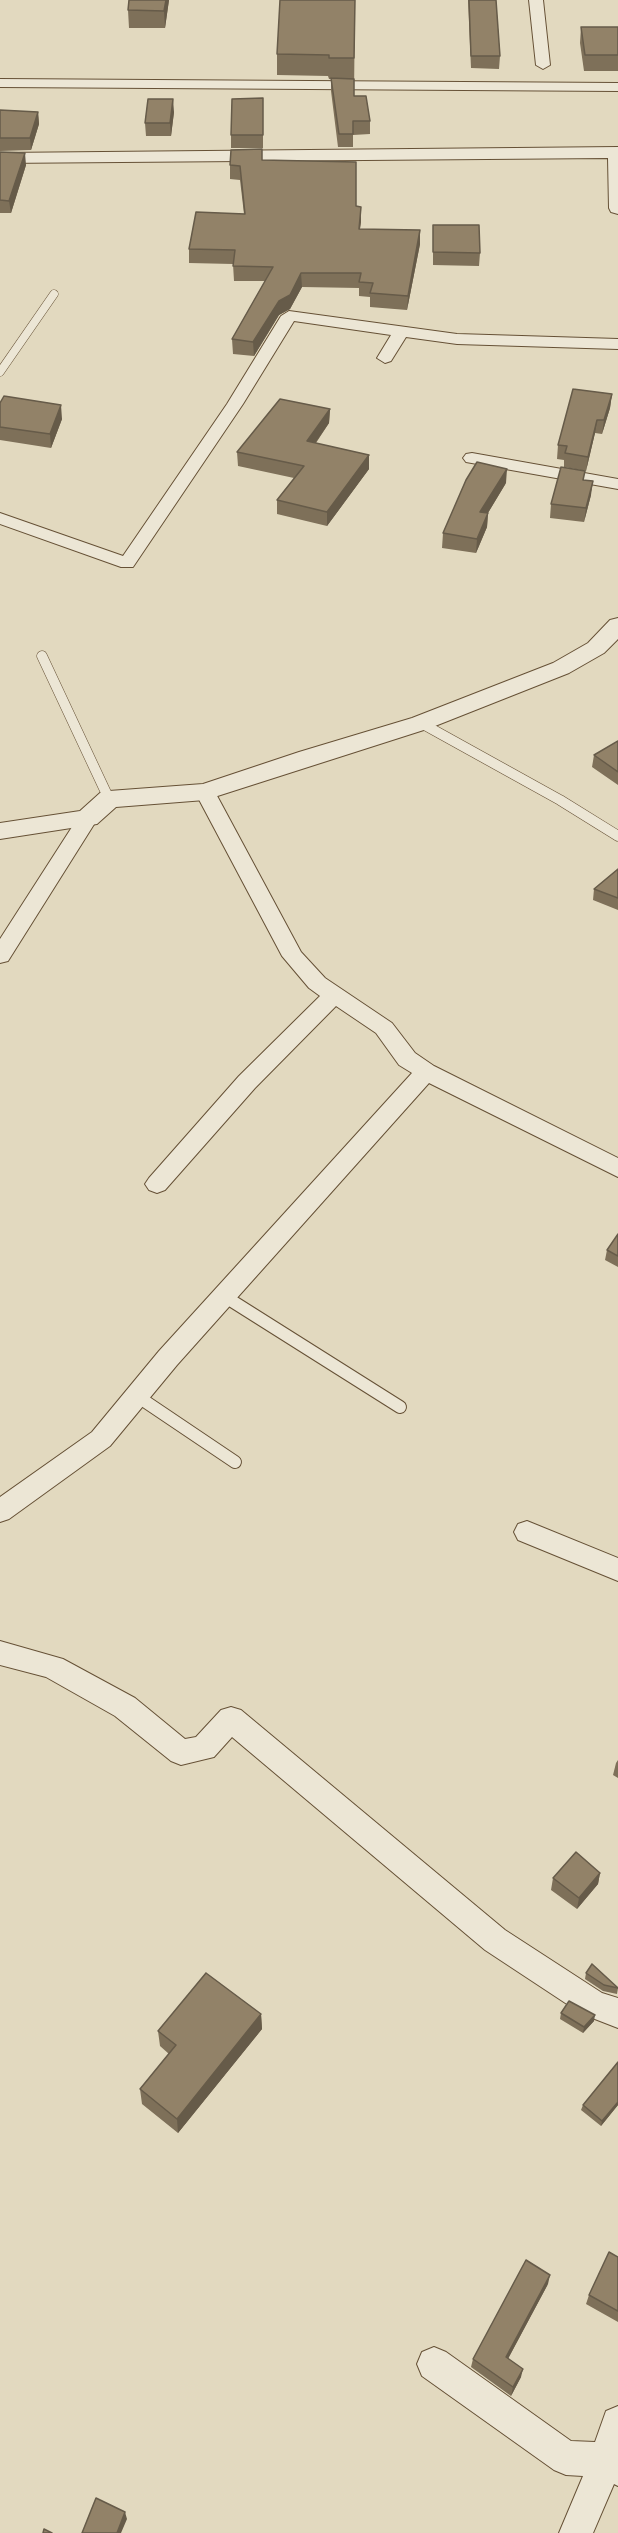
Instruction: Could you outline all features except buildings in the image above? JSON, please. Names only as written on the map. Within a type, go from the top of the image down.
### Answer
[{"type":"street","points":[[536,0],[543,65]]},
{"type":"street","points":[[0,83],[618,87]]},
{"type":"street","points":[[0,158],[618,152],[616,169],[618,208]]},
{"type":"street","points":[[0,518],[128,563],[235,404],[289,316],[457,339],[618,344]]},
{"type":"street","points":[[385,358],[401,331]]},
{"type":"street","points":[[472,458],[618,484]]},
{"type":"street","points":[[0,956],[88,818],[109,800],[205,792],[308,757],[421,723],[561,668],[596,648],[618,625]]},
{"type":"street","points":[[205,792],[293,956],[317,983],[384,1028],[407,1059],[426,1072],[618,1168]]},
{"type":"street","points":[[0,831],[88,818]]},
{"type":"street","points":[[158,1184],[247,1082],[334,994]]},
{"type":"street","points":[[0,1511],[101,1439],[224,1296],[426,1072]]},
{"type":"street","points":[[527,1532],[618,1570]]},
{"type":"street","points":[[0,1653],[53,1667],[125,1707],[181,1752],[204,1748],[231,1719],[495,1940],[592,2004],[618,2013]]},
{"type":"street","points":[[434,2364],[566,2458],[612,2465]]},
{"type":"street","points":[[576,2533],[612,2465],[618,2423]]},
{"type":"lane","points":[[0,372],[54,294]]},
{"type":"lane","points":[[42,656],[109,800]]},
{"type":"lane","points":[[421,723],[560,800],[618,836]]},
{"type":"lane","points":[[224,1296],[400,1407]]},
{"type":"lane","points":[[137,1396],[235,1462]]}]
